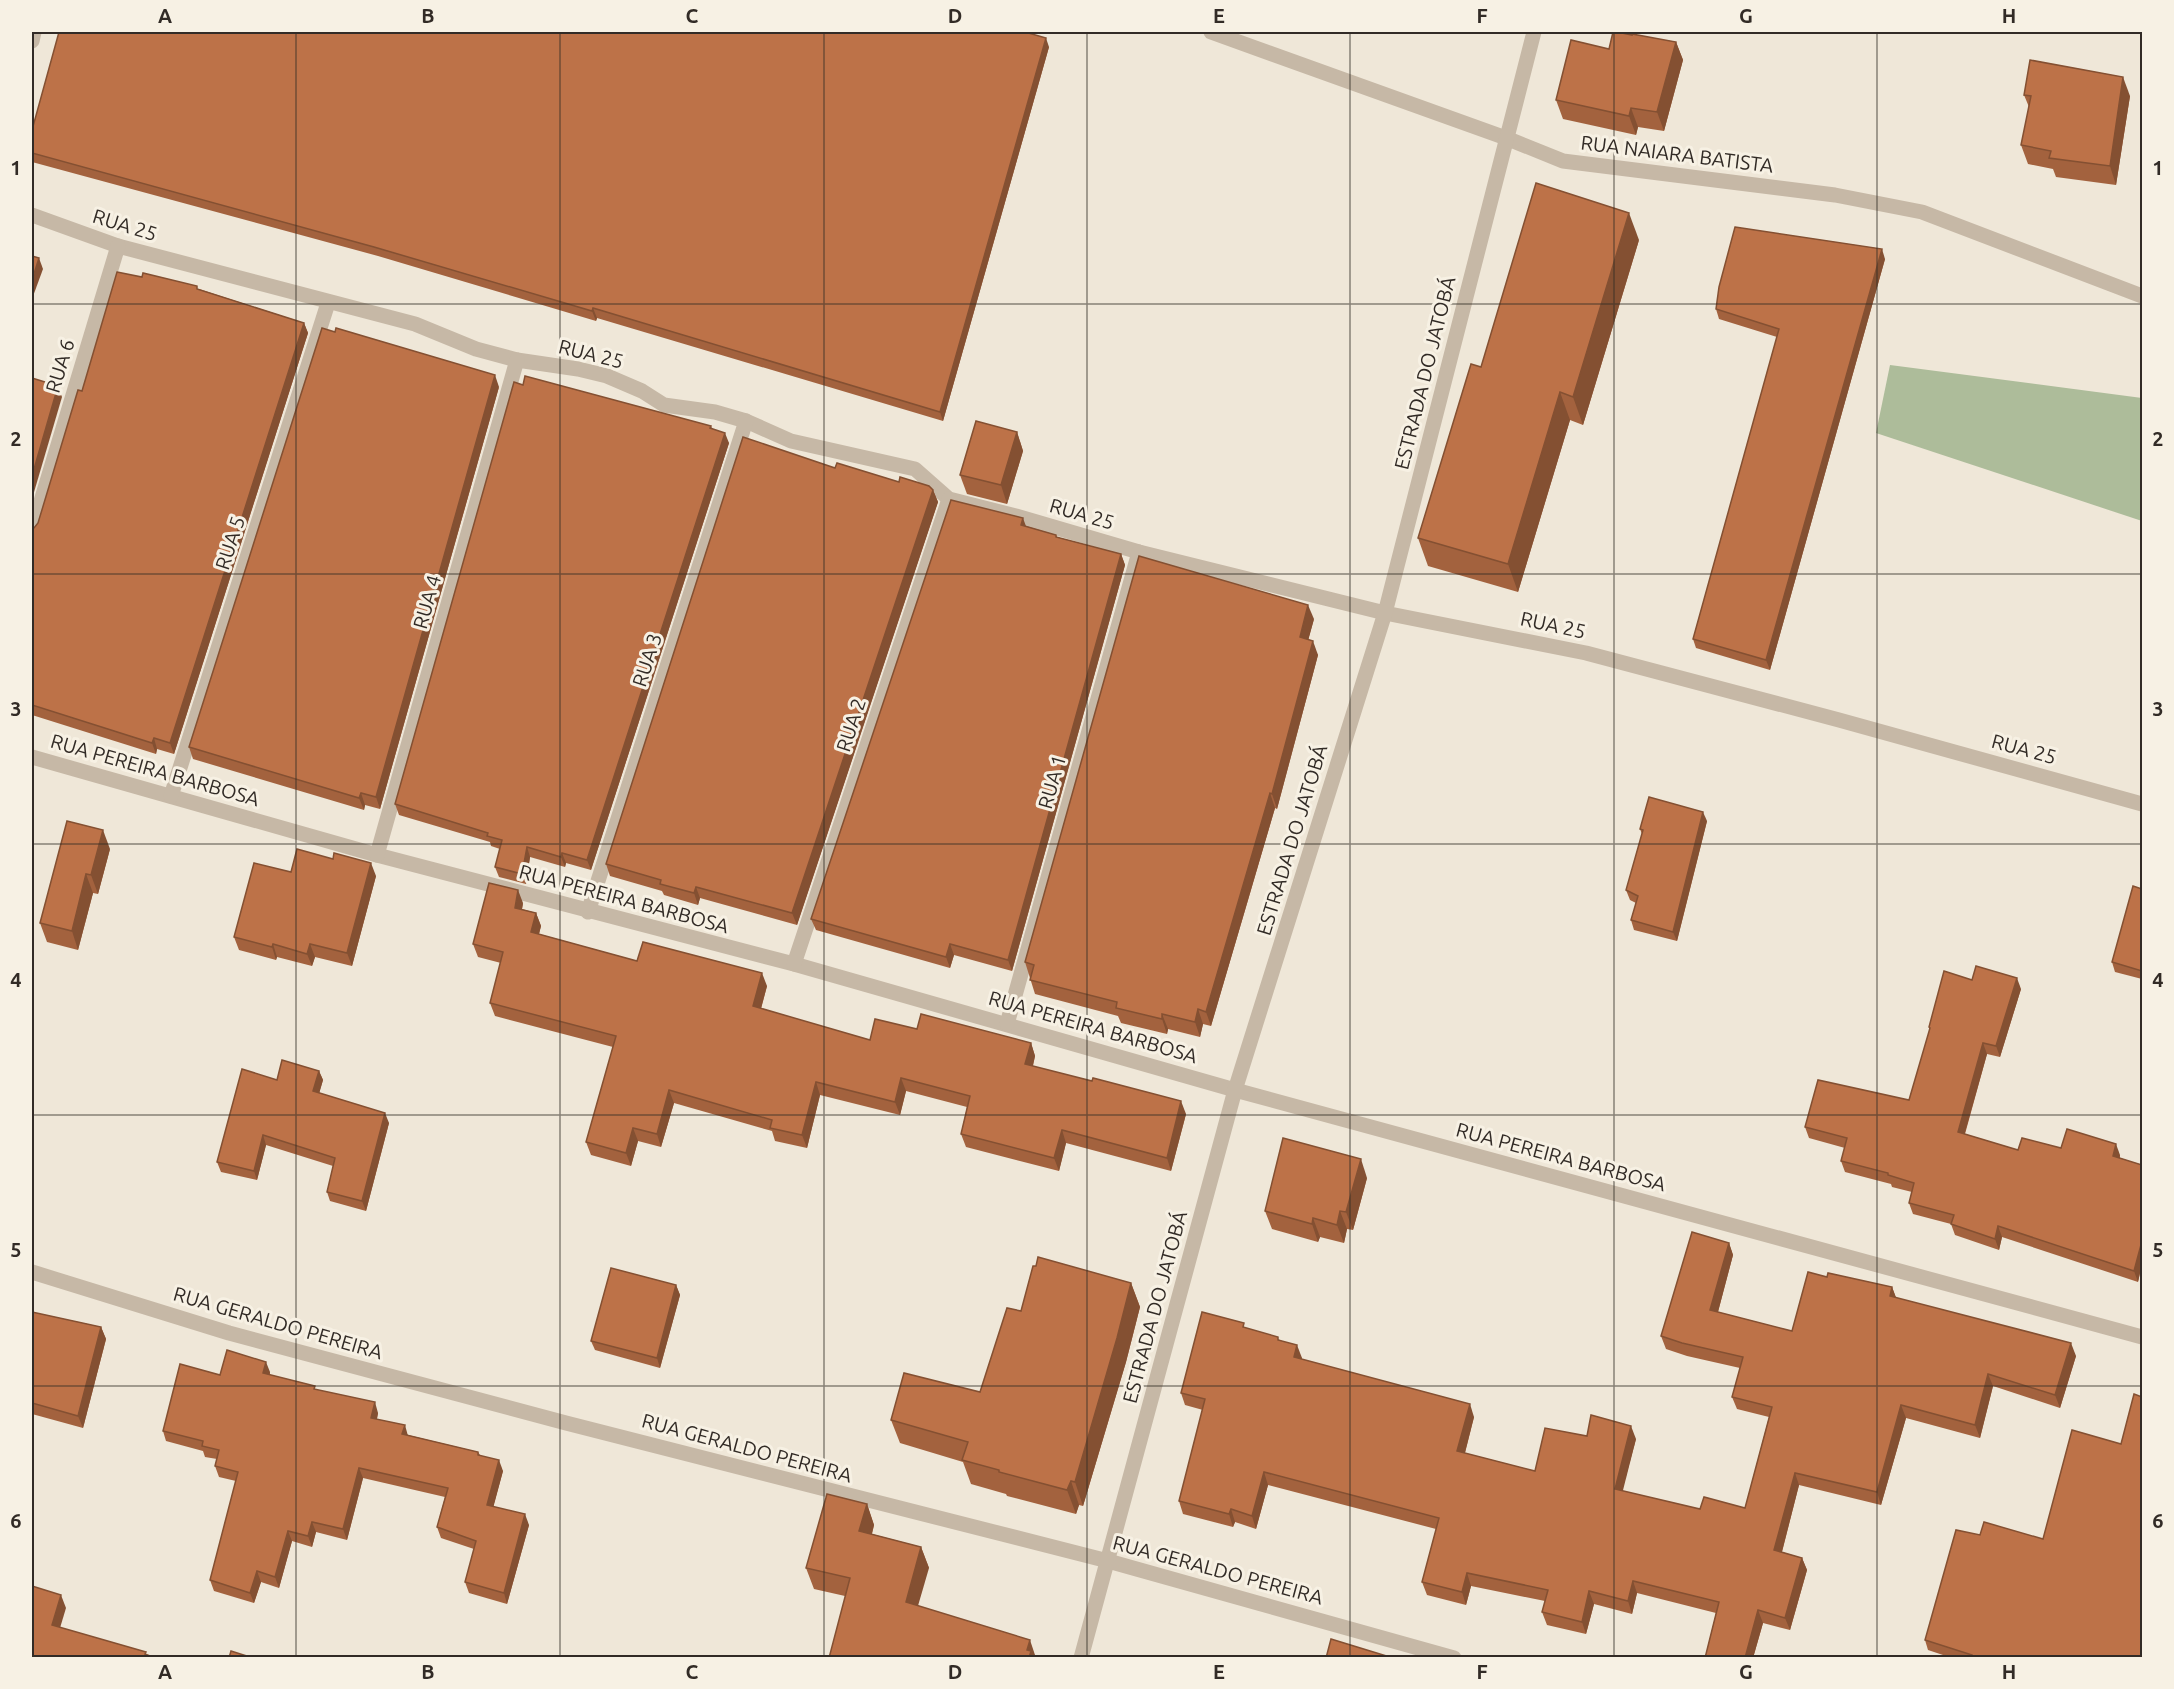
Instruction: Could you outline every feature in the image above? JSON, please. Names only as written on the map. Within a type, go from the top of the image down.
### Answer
[{"type":"street","points":[[32,41],[34,32]]},
{"type":"street","name":"RUA NAIARA BATISTA","points":[[1211,32],[1506,138],[1563,161],[1834,195],[1922,212],[2142,296]]},
{"type":"street","name":"ESTRADA DO JATOBÁ","points":[[1080,1658],[1235,1090],[1385,613],[1534,32]]},
{"type":"street","name":"RUA 25","points":[[32,215],[118,246],[415,324],[476,348],[517,360],[578,369],[607,376],[642,391],[664,405],[715,412],[746,421],[791,441],[915,469],[949,499],[1138,552],[1385,613],[1586,653],[2142,804]]},
{"type":"street","name":"RUA 6","points":[[32,531],[118,246]]},
{"type":"street","name":"RUA 5","points":[[171,796],[328,303]]},
{"type":"street","name":"RUA 4","points":[[377,855],[517,360]]},
{"type":"street","name":"RUA 3","points":[[588,912],[746,421]]},
{"type":"street","name":"RUA 2","points":[[794,964],[949,499]]},
{"type":"street","name":"RUA 1","points":[[1007,1024],[1138,552]]},
{"type":"street","name":"RUA PEREIRA BARBOSA","points":[[32,757],[377,855],[794,964],[1235,1090],[2142,1337]]},
{"type":"street","name":"RUA GERALDO PEREIRA","points":[[32,1272],[229,1333],[762,1474],[1108,1562],[1454,1658]]},
{"type":"green space","points":[[1890,365],[2142,398],[2142,521],[1876,433]]},
{"type":"building","points":[[59,32],[1025,32],[1046,38],[940,412],[593,308],[592,311],[374,247],[32,153],[32,130]]},
{"type":"building","points":[[1613,32],[1676,42],[1657,112],[1631,108],[1629,116],[1556,100],[1571,40],[1609,49]]},
{"type":"building","points":[[2030,60],[2123,77],[2110,166],[2049,158],[2051,151],[2021,145],[2031,96],[2024,95]]},
{"type":"building","points":[[1536,183],[1629,213],[1573,397],[1560,392],[1508,564],[1418,538],[1471,364],[1481,367]]},
{"type":"building","points":[[1735,227],[1882,249],[1766,660],[1693,639],[1779,329],[1716,309],[1719,287]]},
{"type":"building","points":[[32,256],[39,258],[32,280]]},
{"type":"building","points":[[117,272],[142,277],[143,273],[197,286],[197,289],[304,323],[170,743],[154,738],[152,743],[32,705],[32,529],[38,523],[78,390],[82,391]]},
{"type":"building","points":[[322,328],[335,332],[336,328],[495,375],[376,797],[361,793],[359,798],[189,747]]},
{"type":"building","points":[[525,376],[711,426],[710,428],[725,433],[587,860],[562,853],[561,857],[527,847],[522,874],[495,867],[502,840],[487,836],[488,833],[395,804],[514,382],[523,385]]},
{"type":"building","points":[[32,378],[58,386],[32,476]]},
{"type":"building","points":[[976,421],[1017,432],[1001,485],[960,475]]},
{"type":"building","points":[[743,437],[835,468],[837,463],[899,482],[900,477],[929,486],[933,490],[792,913],[696,887],[694,893],[660,884],[661,880],[606,864]]},
{"type":"building","points":[[951,500],[1023,518],[1021,525],[1121,554],[1008,960],[950,944],[946,957],[811,919]]},
{"type":"building","points":[[1139,556],[1308,605],[1300,637],[1313,641],[1272,794],[1270,793],[1206,1012],[1198,1009],[1195,1022],[1162,1014],[1162,1019],[1116,1008],[1117,1002],[1030,980],[1034,965],[1025,962]]},
{"type":"building","points":[[1649,797],[1703,812],[1673,932],[1631,920],[1638,896],[1626,890],[1643,830],[1640,829]]},
{"type":"building","points":[[67,821],[103,830],[91,875],[86,874],[72,931],[40,923]]},
{"type":"building","points":[[297,849],[333,859],[334,853],[371,863],[347,953],[310,944],[307,954],[273,944],[272,947],[234,937],[254,863],[291,872]]},
{"type":"building","points":[[489,883],[518,890],[515,908],[536,913],[531,932],[637,961],[643,942],[762,973],[753,1006],[870,1040],[875,1019],[917,1029],[921,1014],[1031,1043],[1025,1064],[1092,1081],[1093,1078],[1181,1101],[1167,1158],[1062,1130],[1054,1158],[961,1134],[970,1096],[901,1078],[895,1102],[816,1082],[802,1135],[770,1128],[772,1120],[669,1090],[657,1134],[633,1128],[626,1153],[586,1142],[616,1036],[490,1003],[503,952],[473,944]]},
{"type":"building","points":[[2133,886],[2142,889],[2142,971],[2112,962]]},
{"type":"building","points":[[1976,966],[2017,978],[1996,1046],[1983,1043],[1958,1132],[2018,1150],[2022,1138],[2061,1148],[2067,1129],[2116,1144],[2113,1156],[2142,1165],[2142,1241],[2134,1271],[1998,1226],[1995,1239],[1951,1224],[1954,1215],[1909,1203],[1914,1183],[1888,1175],[1888,1173],[1841,1161],[1847,1138],[1805,1127],[1818,1080],[1909,1100],[1944,971],[1972,980]]},
{"type":"building","points":[[282,1060],[319,1071],[313,1091],[385,1113],[362,1201],[327,1192],[335,1158],[263,1135],[254,1171],[217,1162],[242,1069],[277,1080]]},
{"type":"building","points":[[1283,1138],[1361,1159],[1346,1212],[1340,1211],[1337,1225],[1313,1218],[1312,1224],[1265,1211]]},
{"type":"building","points":[[1692,1232],[1729,1243],[1710,1310],[1792,1331],[1808,1272],[1827,1277],[1828,1273],[1892,1287],[1890,1296],[2071,1343],[2055,1395],[1988,1374],[1975,1425],[1901,1405],[1877,1492],[1795,1473],[1774,1550],[1802,1558],[1785,1618],[1758,1610],[1745,1658],[1705,1658],[1719,1602],[1633,1581],[1628,1601],[1589,1591],[1582,1622],[1542,1612],[1548,1590],[1467,1573],[1462,1592],[1422,1582],[1439,1518],[1264,1472],[1252,1516],[1231,1509],[1229,1514],[1179,1501],[1205,1399],[1181,1393],[1202,1312],[1244,1323],[1243,1327],[1297,1345],[1294,1357],[1470,1404],[1457,1451],[1535,1471],[1545,1428],[1587,1436],[1591,1415],[1631,1426],[1615,1489],[1700,1509],[1704,1497],[1745,1508],[1772,1407],[1732,1397],[1743,1357],[1661,1336]]},
{"type":"building","points":[[1038,1257],[1131,1283],[1075,1482],[1071,1481],[1067,1490],[962,1460],[968,1442],[891,1420],[904,1373],[980,1392],[1007,1308],[1021,1311],[1033,1266],[1036,1266]]},
{"type":"building","points":[[611,1268],[676,1285],[657,1358],[591,1341]]},
{"type":"building","points":[[32,1312],[101,1327],[78,1416],[32,1403]]},
{"type":"building","points":[[227,1350],[266,1362],[263,1373],[315,1386],[314,1389],[375,1402],[371,1418],[405,1425],[402,1434],[478,1452],[478,1455],[499,1460],[487,1505],[525,1514],[504,1593],[465,1582],[476,1541],[437,1527],[448,1488],[359,1468],[343,1529],[312,1522],[308,1536],[288,1531],[275,1577],[257,1571],[250,1593],[210,1580],[238,1472],[215,1466],[219,1450],[202,1446],[203,1441],[163,1431],[180,1364],[220,1375]]},
{"type":"building","points":[[2134,1394],[2142,1397],[2142,1658],[1971,1658],[1972,1655],[1925,1640],[1956,1530],[1980,1535],[1984,1522],[2043,1539],[2072,1430],[2121,1444]]},
{"type":"building","points":[[827,1494],[867,1504],[859,1531],[921,1547],[906,1602],[1030,1640],[1027,1650],[1031,1651],[1029,1658],[829,1658],[850,1578],[806,1568]]},
{"type":"building","points":[[32,1586],[61,1595],[52,1625],[146,1652],[145,1654],[155,1658],[32,1658]]},
{"type":"building","points":[[1331,1639],[1393,1658],[1326,1658]]},
{"type":"building","points":[[231,1651],[253,1658],[229,1658]]}]
